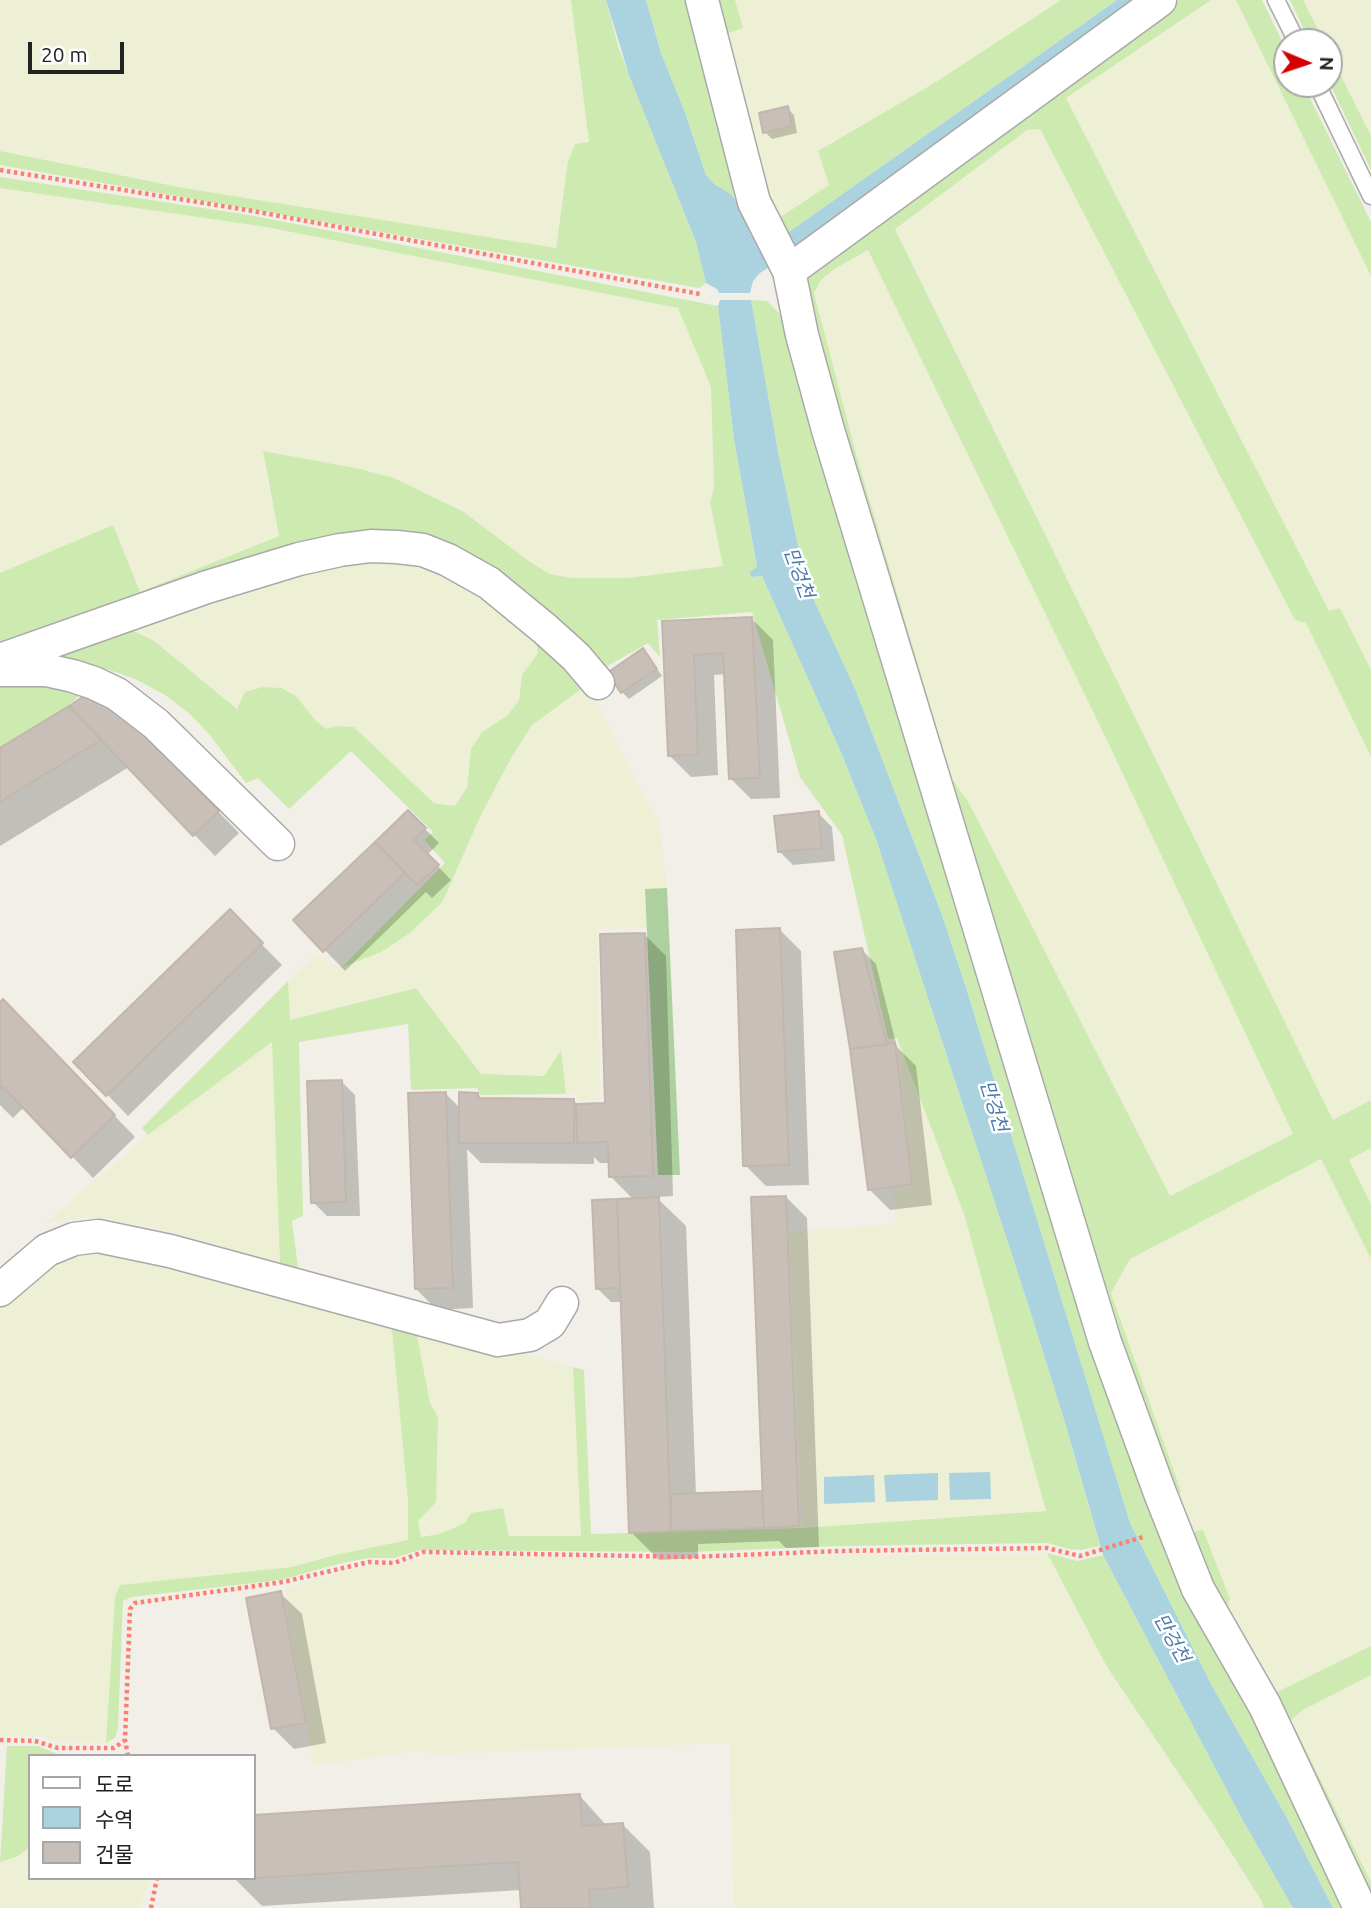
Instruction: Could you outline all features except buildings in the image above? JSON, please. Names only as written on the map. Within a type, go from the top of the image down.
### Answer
[{"type":"street","points":[[702,0],[754,202],[789,271],[802,335],[828,430],[933,783],[1110,1355],[1198,1589],[1265,1706],[1360,1908]]},
{"type":"street","points":[[789,271],[1160,0]]},
{"type":"street","points":[[0,660],[207,587],[299,559],[371,546],[397,547],[423,551],[448,560],[489,583],[576,657],[598,683]]},
{"type":"street","points":[[0,670],[46,670],[94,683],[117,694],[156,724],[278,844]]},
{"type":"street","points":[[0,1290],[47,1250],[74,1239],[98,1236],[170,1251],[498,1340],[530,1335],[550,1323],[562,1303]]},
{"type":"lane","points":[[1276,0],[1290,28]]},
{"type":"lane","points":[[1324,98],[1371,196]]},
{"type":"path","points":[[0,170],[247,210],[700,294]]},
{"type":"path","points":[[128,1754],[125,1740],[130,1609],[135,1603],[283,1582],[369,1562],[394,1563],[423,1552],[690,1557],[1047,1548],[1080,1556],[1142,1537]]},
{"type":"path","points":[[0,1740],[35,1741],[58,1748],[114,1748],[125,1740]]},
{"type":"path","points":[[151,1908],[157,1880]]},
{"type":"green space","points":[[0,0],[571,0],[589,143],[564,185],[556,248],[184,188],[0,151]]},
{"type":"green space","points":[[571,0],[606,0],[619,49],[696,242],[706,283],[699,288],[0,165],[0,151],[184,188],[556,248],[568,161],[575,144],[589,142]]},
{"type":"green space","points":[[646,0],[699,0],[756,240],[751,236],[739,203],[706,175],[661,53]]},
{"type":"green space","points":[[709,0],[735,0],[743,28],[718,37]]},
{"type":"green space","points":[[735,0],[1061,0],[936,82],[818,151],[829,185],[780,218],[761,188],[718,37],[742,27]]},
{"type":"green space","points":[[1061,0],[1117,0],[779,239],[779,218],[829,185],[818,151],[936,82]]},
{"type":"green space","points":[[1179,0],[1211,0],[1066,98],[1329,611],[1340,608],[1371,670],[1371,757],[1306,623],[1295,620],[1040,129],[1027,130],[895,229],[1333,1120],[1371,1100],[1371,1148],[1349,1160],[1371,1204],[1371,1259],[1321,1159],[1130,1259],[1111,1293],[1181,1491],[1173,1502],[852,488],[805,285],[813,270]],"holes":[[[868,250],[1103,732],[1293,1134],[1170,1196],[968,801],[952,779],[858,461],[814,293],[821,280],[833,270]]]},
{"type":"green space","points":[[1211,0],[1236,0],[1273,76],[1273,98],[1284,98],[1371,276],[1371,670],[1340,609],[1329,611],[1066,98]]},
{"type":"green space","points":[[1236,0],[1262,0],[1276,28],[1273,28],[1273,76]]},
{"type":"green space","points":[[1290,0],[1303,0],[1317,28],[1303,28]]},
{"type":"green space","points":[[1303,0],[1371,0],[1371,136],[1343,80],[1343,28],[1317,28]]},
{"type":"green space","points":[[1343,80],[1371,136],[1371,170],[1337,98],[1343,98]]},
{"type":"green space","points":[[1284,98],[1310,98],[1371,222],[1371,276]]},
{"type":"green space","points":[[1040,129],[1295,620],[1306,623],[1371,757],[1371,1100],[1333,1120],[895,228],[1027,130]]},
{"type":"green space","points":[[0,177],[249,215],[718,306],[734,439],[757,568],[752,577],[762,576],[840,750],[876,839],[1028,1304],[1100,1546],[1081,1550],[1048,1543],[839,1546],[691,1552],[420,1550],[394,1558],[369,1558],[342,1563],[280,1580],[132,1597],[123,1601],[118,1728],[115,1738],[106,1743],[115,1596],[120,1585],[292,1567],[408,1540],[408,1502],[391,1318],[415,1325],[430,1403],[438,1417],[436,1502],[418,1521],[421,1537],[440,1534],[465,1523],[471,1513],[503,1508],[509,1536],[581,1536],[573,1367],[584,1370],[591,1534],[802,1528],[1046,1511],[964,1214],[897,1038],[888,1039],[842,835],[800,777],[752,612],[657,620],[660,657],[648,643],[597,672],[510,582],[485,562],[441,539],[413,534],[0,651],[0,573],[113,525],[140,592],[279,536],[263,451],[394,478],[464,512],[550,574],[572,578],[627,578],[723,566],[710,503],[714,488],[711,387],[678,308],[266,227],[0,188]]},
{"type":"green space","points":[[0,188],[266,227],[678,308],[711,387],[714,488],[710,503],[723,566],[627,578],[572,578],[550,574],[464,512],[394,478],[360,469],[264,465],[279,536],[140,592],[0,573]]},
{"type":"green space","points":[[869,250],[1294,1134],[1169,1196],[968,801],[952,779],[858,461],[814,293],[821,280],[833,270]]},
{"type":"green space","points":[[751,300],[767,301],[785,319],[1101,1344],[1355,1908],[1333,1908],[1287,1818],[1211,1684],[1130,1523],[942,915],[856,691],[806,583],[779,457]]},
{"type":"green space","points":[[338,555],[447,564],[536,640],[538,653],[522,675],[519,700],[508,715],[482,732],[471,749],[467,787],[455,806],[434,803],[354,727],[327,729],[316,721],[296,696],[237,710],[214,689],[120,625]]},
{"type":"green space","points":[[120,625],[153,640],[237,709],[245,692],[263,687],[281,688],[296,696],[316,721],[327,729],[336,726],[354,727],[434,803],[455,806],[467,787],[471,749],[482,732],[508,715],[519,700],[522,675],[538,653],[536,640],[587,685],[532,725],[480,817],[443,901],[410,933],[381,952],[341,968],[445,863],[424,840],[433,832],[351,751],[289,809],[258,778],[246,783],[209,734],[190,714],[165,695],[135,679],[59,656],[60,650]]},
{"type":"green space","points":[[0,674],[94,692],[80,695],[67,707],[0,748]]},
{"type":"green space","points":[[587,685],[660,825],[667,888],[645,890],[647,928],[597,929],[600,1100],[578,1101],[576,1094],[566,1094],[561,1051],[544,1076],[481,1074],[416,988],[289,1020],[288,981],[316,954],[341,968],[381,952],[443,901],[480,817],[532,725]]},
{"type":"green space","points":[[667,888],[680,1175],[658,1175],[645,889]]},
{"type":"green space","points":[[288,981],[290,1020],[416,988],[481,1074],[544,1076],[561,1050],[566,1094],[480,1095],[477,1088],[411,1090],[408,1024],[299,1042],[303,1216],[292,1221],[298,1268],[280,1263],[272,1042],[148,1135],[142,1128]]},
{"type":"green space","points":[[897,1038],[964,1214],[1046,1511],[802,1528],[789,1232],[896,1224],[894,1192],[913,1188]]},
{"type":"green space","points":[[272,1042],[280,1263],[164,1230],[106,1219],[88,1217],[45,1223],[148,1135]]},
{"type":"green space","points":[[1371,1148],[1371,1204],[1349,1160]]},
{"type":"green space","points":[[1321,1159],[1371,1259],[1371,1646],[1273,1694],[1185,1533],[1173,1502],[1181,1490],[1111,1293],[1130,1259]]},
{"type":"green space","points":[[80,1242],[391,1318],[408,1502],[409,1540],[292,1567],[121,1585],[115,1596],[106,1743],[58,1742],[39,1735],[0,1735],[0,1295]]},
{"type":"green space","points":[[415,1325],[573,1367],[581,1537],[509,1536],[503,1508],[440,1534],[420,1538],[418,1521],[438,1417],[430,1403]]},
{"type":"green space","points":[[1203,1530],[1230,1599],[1224,1614],[1185,1533]]},
{"type":"green space","points":[[1047,1553],[1107,1667],[1214,1826],[1264,1908],[734,1908],[729,1743],[439,1754],[418,1751],[313,1765],[284,1588],[371,1565],[394,1566],[427,1556],[689,1560]]},
{"type":"green space","points":[[1047,1553],[1077,1561],[1103,1555],[1241,1817],[1293,1908],[1264,1908],[1214,1826],[1107,1667]]},
{"type":"green space","points":[[1371,1646],[1371,1675],[1303,1710],[1288,1723],[1296,1730],[1371,1882],[1371,1908],[1273,1694]]},
{"type":"green space","points":[[1371,1675],[1371,1882],[1296,1730],[1288,1723],[1303,1710]]},
{"type":"green space","points":[[7,1746],[38,1746],[58,1754],[28,1754],[28,1848],[18,1856],[0,1862]]},
{"type":"green space","points":[[28,1848],[28,1880],[149,1880],[140,1908],[0,1908],[0,1862],[18,1856]]},
{"type":"water","points":[[606,0],[646,0],[661,53],[706,175],[714,184],[731,194],[739,204],[751,236],[779,261],[760,273],[753,281],[750,293],[719,293],[706,283],[696,242],[629,75]]},
{"type":"water","points":[[1117,0],[1134,0],[1027,76],[788,256],[779,239]]},
{"type":"water","name":"만겅천","points":[[720,300],[751,300],[779,457],[806,583],[856,691],[942,915],[1130,1523],[1211,1684],[1287,1818],[1333,1908],[1293,1908],[1241,1817],[1103,1555],[1028,1304],[876,839],[840,750],[762,576],[751,577],[750,572],[757,567],[734,439],[718,306]]},
{"type":"water","points":[[990,1472],[991,1499],[950,1500],[949,1473]]},
{"type":"water","points":[[938,1473],[938,1500],[886,1502],[884,1475]]},
{"type":"water","points":[[874,1475],[875,1502],[824,1504],[824,1477]]}]
